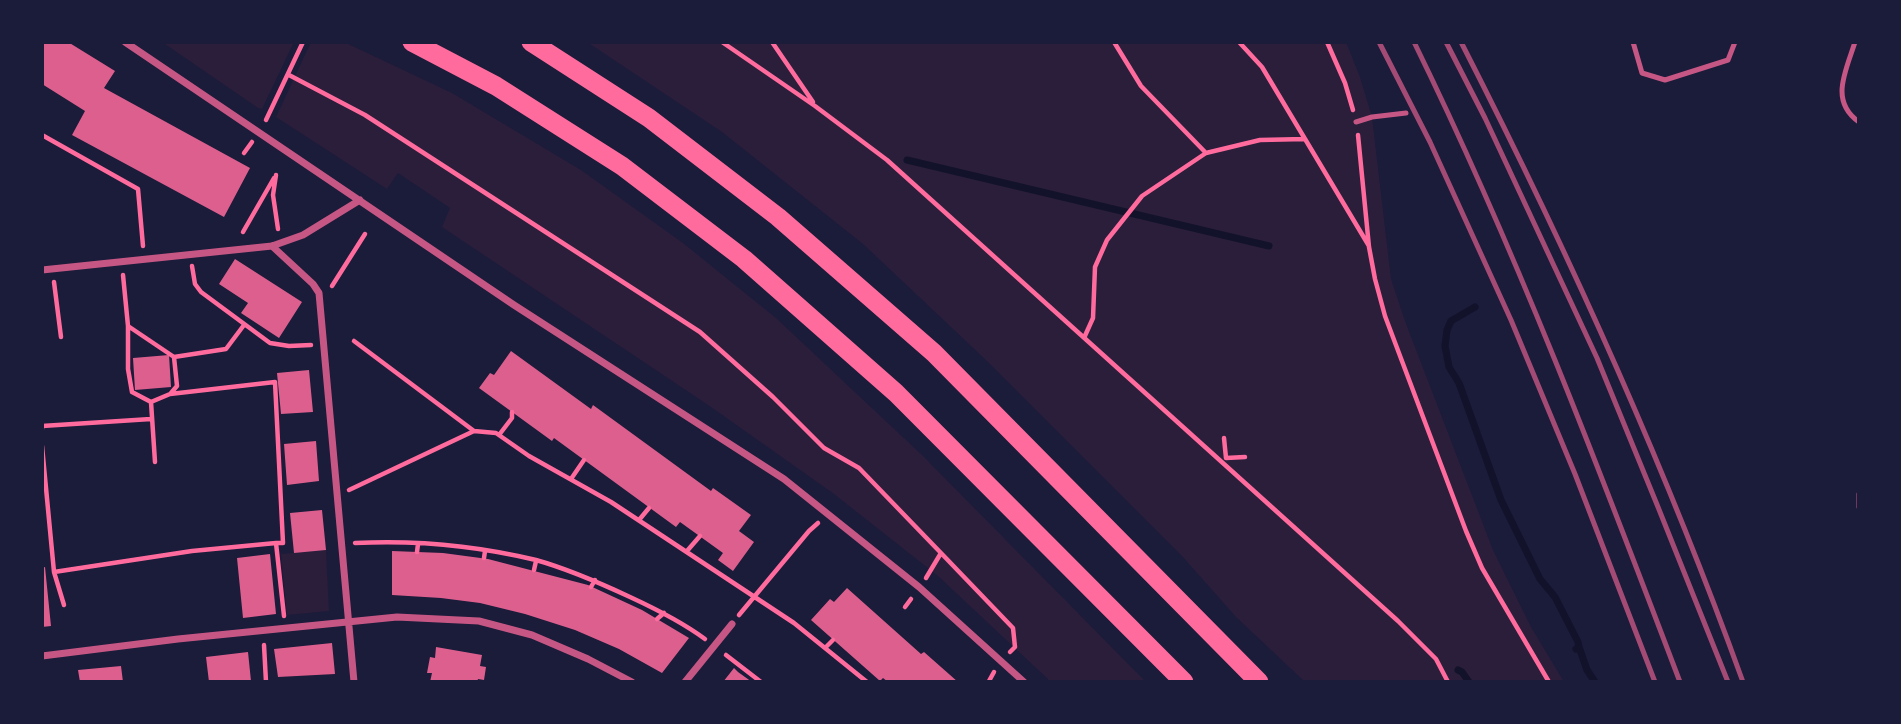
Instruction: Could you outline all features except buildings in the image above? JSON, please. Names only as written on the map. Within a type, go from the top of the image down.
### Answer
[{"type":"highway","points":[[412,42],[496,86],[622,166],[744,259],[897,393],[1184,682]]},
{"type":"highway","points":[[531,42],[649,118],[778,217],[934,352],[1259,682]]},
{"type":"street","points":[[125,42],[514,305],[784,479],[919,587],[1024,682]]},
{"type":"street","points":[[42,270],[272,246],[303,235],[360,200]]},
{"type":"street","points":[[272,246],[313,284],[319,293],[354,682]]},
{"type":"street","points":[[42,656],[285,627],[397,617],[479,621],[532,635],[632,682]]},
{"type":"street","points":[[685,682],[732,624]]},
{"type":"street","points":[[1010,682],[1017,675]]},
{"type":"lane","points":[[1633,42],[1642,73],[1665,80],[1728,60],[1735,42]]},
{"type":"lane","points":[[1855,42],[1841,95],[1846,111],[1859,122]]},
{"type":"lane","points":[[1356,122],[1406,113]]},
{"type":"lane","points":[[1859,494],[1859,506]]},
{"type":"path","points":[[244,153],[289,75],[303,42]]},
{"type":"path","points":[[722,42],[887,160],[1223,459],[1309,543],[1398,621],[1436,659],[1448,682]]},
{"type":"path","points":[[772,42],[815,106]]},
{"type":"path","points":[[1114,42],[1142,86],[1206,153]]},
{"type":"path","points":[[1239,42],[1262,67],[1369,247]]},
{"type":"path","points":[[1327,42],[1345,83],[1356,122],[1362,157],[1369,247],[1385,316],[1482,568],[1549,682]]},
{"type":"path","points":[[289,75],[365,115],[700,332],[773,397],[824,448],[859,468],[1013,628],[1015,647]]},
{"type":"path","points":[[42,135],[138,189],[146,259]]},
{"type":"path","points":[[1084,338],[1093,317],[1095,267],[1107,240],[1142,196],[1206,153],[1260,140],[1305,139]]},
{"type":"path","points":[[243,232],[276,175],[273,195],[278,230],[272,246]]},
{"type":"path","points":[[319,293],[332,285],[365,234]]},
{"type":"path","points":[[191,254],[195,284],[201,292],[244,325],[270,343],[311,345]]},
{"type":"path","points":[[123,270],[128,326],[128,369],[132,392],[150,402]]},
{"type":"path","points":[[54,278],[61,337]]},
{"type":"path","points":[[128,326],[174,357],[226,349],[244,325]]},
{"type":"path","points":[[354,341],[474,431],[499,435],[529,456],[687,551],[794,623],[867,682]]},
{"type":"path","points":[[170,394],[177,386],[174,357]]},
{"type":"path","points":[[54,572],[192,551],[284,543],[275,383],[170,394],[150,402]]},
{"type":"path","points":[[150,402],[155,462]]},
{"type":"path","points":[[499,435],[512,418],[512,412]]},
{"type":"path","points":[[42,429],[42,426],[151,419]]},
{"type":"path","points":[[338,496],[474,431]]},
{"type":"path","points":[[1223,459],[1224,438]]},
{"type":"path","points":[[42,449],[54,572],[64,605]]},
{"type":"path","points":[[1223,459],[1245,457]]},
{"type":"path","points":[[571,479],[584,460]]},
{"type":"path","points":[[639,520],[649,508]]},
{"type":"path","points":[[732,624],[809,531],[829,513]]},
{"type":"path","points":[[687,551],[700,536]]},
{"type":"path","points":[[340,544],[395,541],[485,551],[536,561],[595,580],[692,629],[740,670],[761,682]]},
{"type":"path","points":[[276,543],[285,627]]},
{"type":"path","points":[[417,552],[418,544]]},
{"type":"path","points":[[484,558],[485,551]]},
{"type":"path","points":[[930,573],[941,553]]},
{"type":"path","points":[[534,570],[536,561]]},
{"type":"path","points":[[591,587],[595,580]]},
{"type":"path","points":[[657,619],[664,613]]},
{"type":"path","points":[[825,648],[833,640]]},
{"type":"path","points":[[264,645],[266,682]]},
{"type":"shaded area","points":[[162,42],[294,42],[262,109]]},
{"type":"shaded area","points":[[311,42],[344,42],[452,93],[581,170],[683,243],[776,318],[922,455],[1146,682],[1051,682],[938,576],[834,494],[711,407],[442,227],[450,208],[398,173],[387,189],[276,117]]},
{"type":"shaded area","points":[[587,42],[1346,42],[1372,117],[1391,279],[1405,321],[1493,550],[1531,627],[1564,682],[1305,682],[1236,617],[1182,556],[988,362],[863,244],[722,132]]},
{"type":"shaded area","points":[[326,550],[329,611],[287,615],[281,554]]},
{"type":"waterway","points":[[907,160],[1269,246]]},
{"type":"waterway","points":[[1475,307],[1451,321],[1447,330],[1445,346],[1449,367],[1459,383],[1501,500],[1540,579],[1555,597],[1578,642],[1579,647],[1576,649]]},
{"type":"waterway","points":[[1579,647],[1587,670],[1595,682]]},
{"type":"waterway","points":[[1458,670],[1469,682]]},
{"type":"railway","points":[[1379,42],[1430,142],[1511,320],[1575,474],[1655,682]]},
{"type":"railway","points":[[1414,42],[1521,279],[1587,439],[1680,682]]},
{"type":"railway","points":[[1446,42],[1485,118],[1597,358],[1728,682]]},
{"type":"railway","points":[[1461,42],[1539,199],[1612,358],[1681,519],[1743,682]]}]
